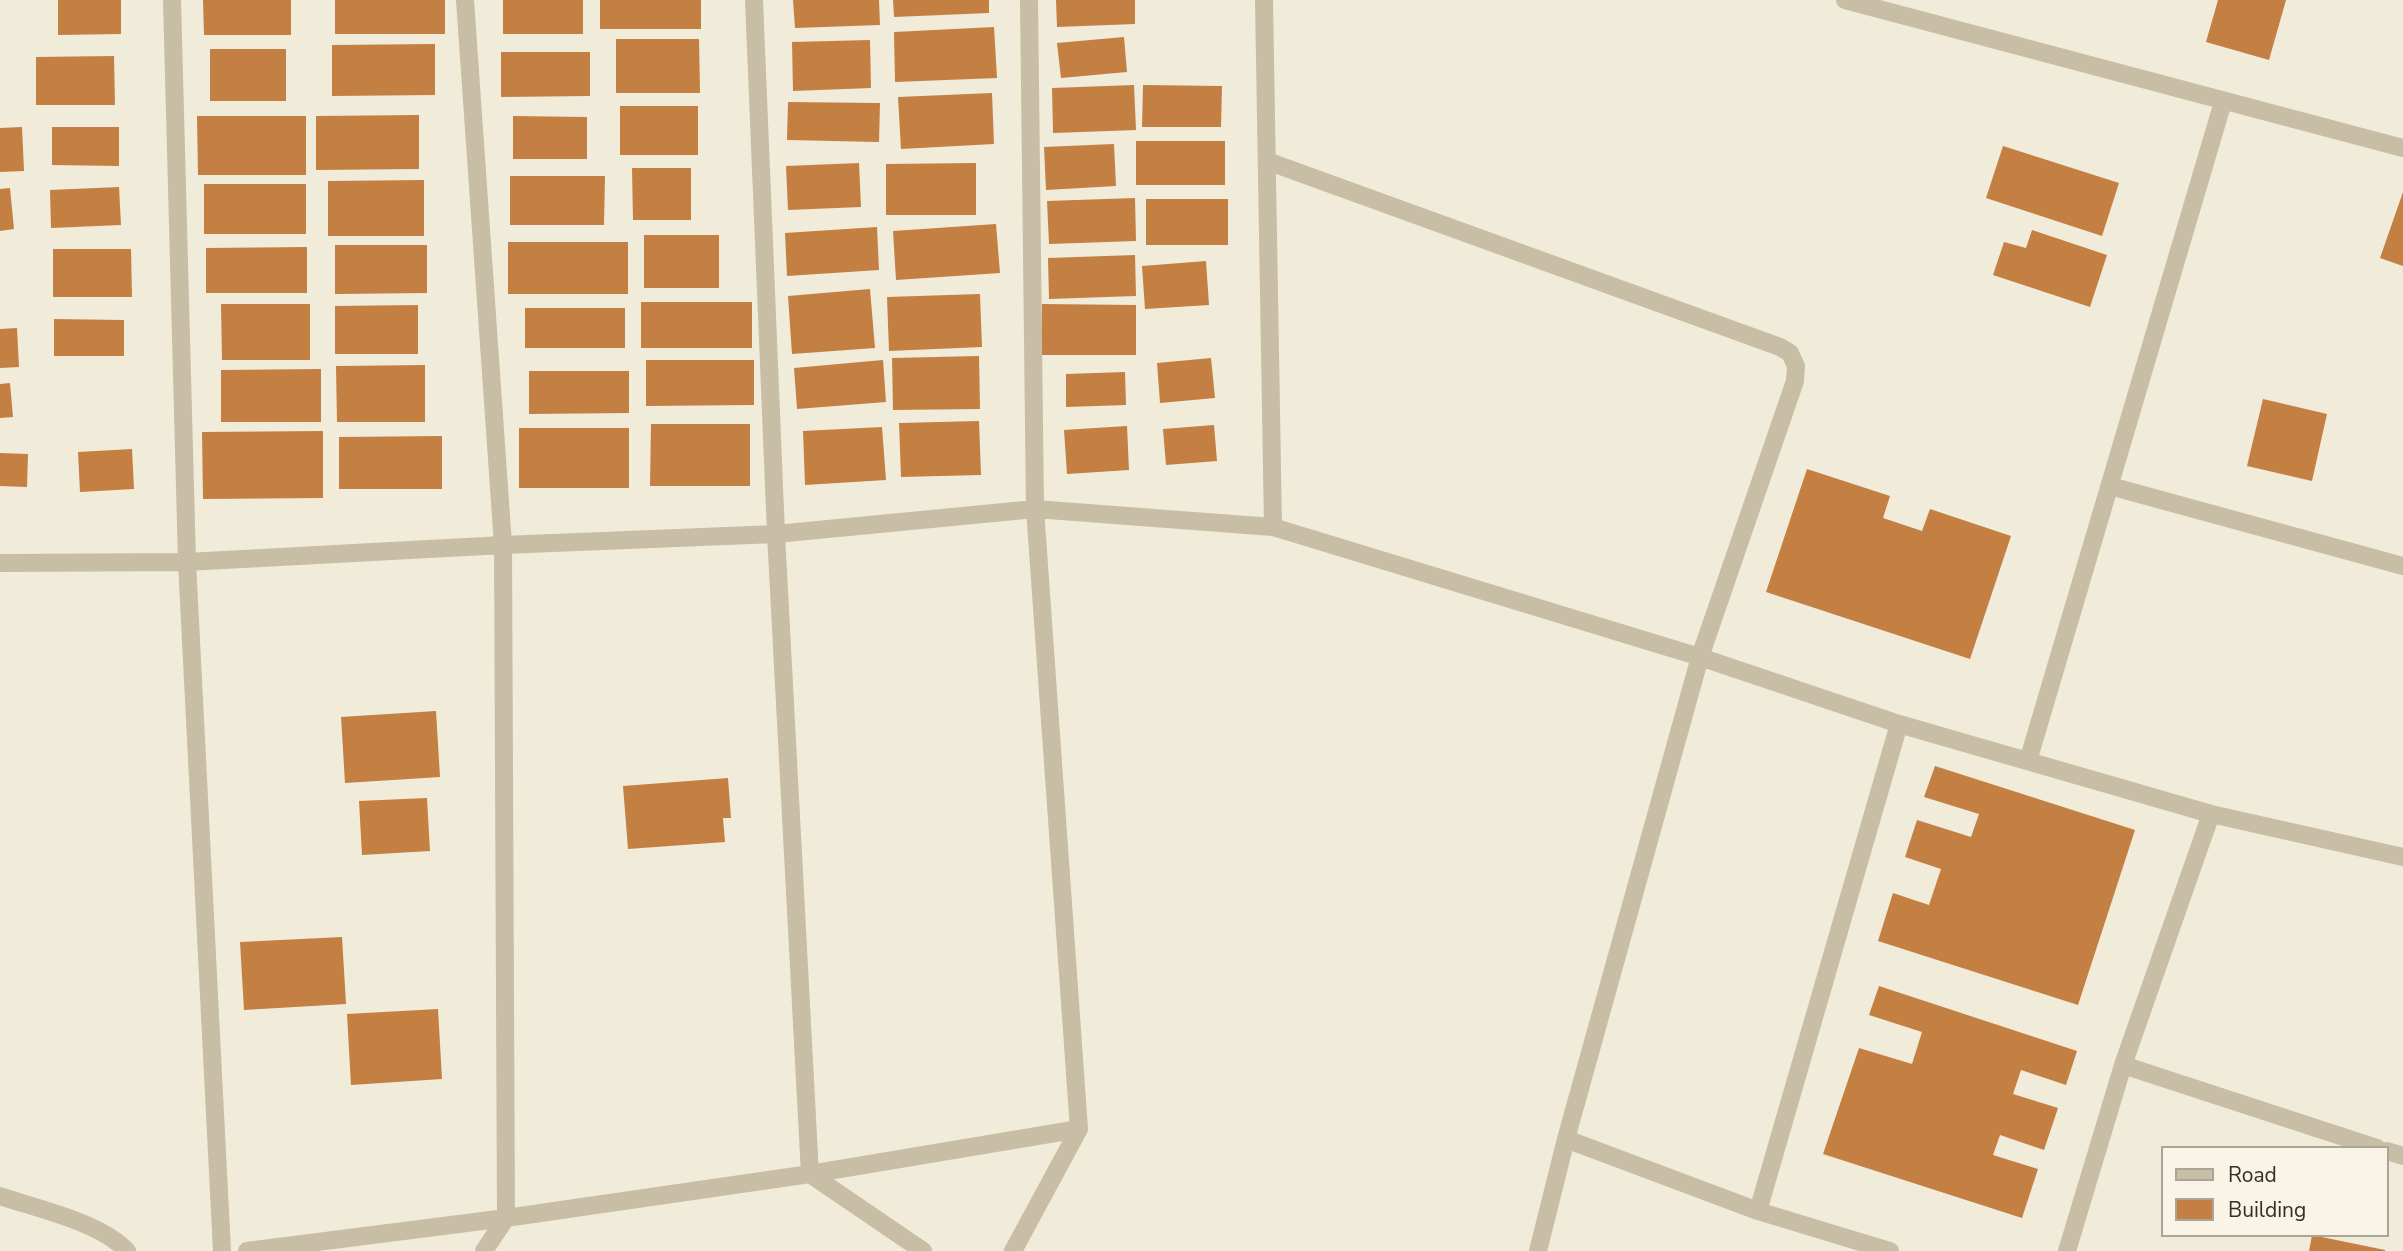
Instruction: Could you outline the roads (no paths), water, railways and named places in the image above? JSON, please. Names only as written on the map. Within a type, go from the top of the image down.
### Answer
[{"type":"street","points":[[172,0],[187,562],[222,1251]]},
{"type":"street","points":[[465,0],[503,545],[506,1218],[484,1251]]},
{"type":"street","points":[[754,0],[776,534],[810,1174]]},
{"type":"street","points":[[1013,1251],[1079,1129],[1035,509],[1029,0]]},
{"type":"street","points":[[1265,0],[1273,527]]},
{"type":"street","points":[[1845,0],[2403,148]]},
{"type":"street","points":[[2028,761],[2223,102]]},
{"type":"street","points":[[1267,161],[1790,352],[1796,366],[1795,381],[1700,657],[1566,1139],[1538,1251]]},
{"type":"street","points":[[2110,486],[2403,566]]},
{"type":"street","points":[[0,563],[187,562],[776,534],[1035,509],[1273,527],[1700,657],[1899,724],[2211,814],[2403,858]]},
{"type":"street","points":[[1758,1211],[1899,724]]},
{"type":"street","points":[[2067,1251],[2123,1065],[2211,814]]},
{"type":"street","points":[[2123,1065],[2371,1146]]},
{"type":"street","points":[[247,1251],[506,1218],[810,1174],[1079,1129]]},
{"type":"street","points":[[1566,1139],[1758,1211],[1890,1251]]},
{"type":"street","points":[[810,1174],[923,1251]]},
{"type":"street","points":[[0,1196],[96,1228],[120,1243],[127,1251]]}]
